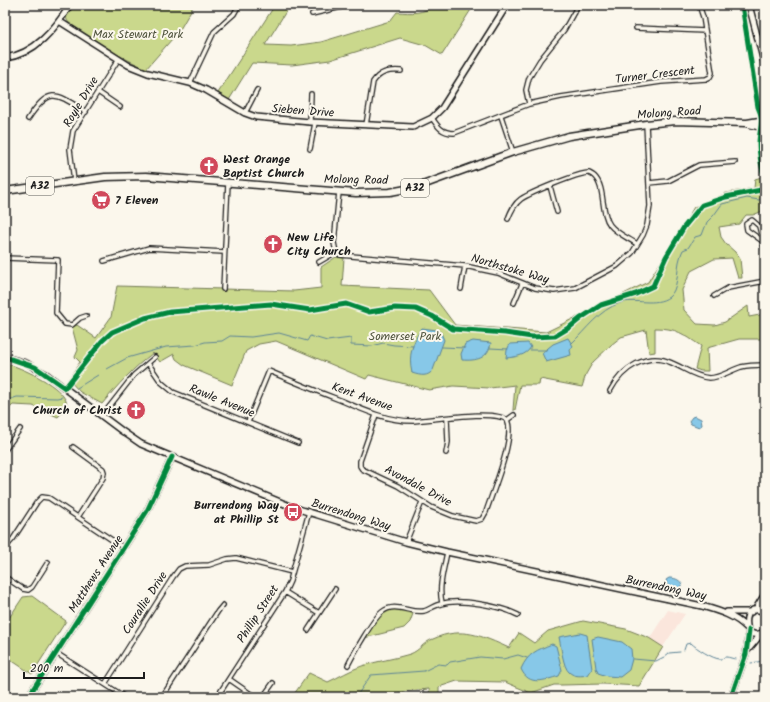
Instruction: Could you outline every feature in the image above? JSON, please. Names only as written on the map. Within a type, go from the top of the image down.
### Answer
[{"type":"highway","name":"Molong Road","points":[[5,190],[125,176],[146,176],[339,192],[373,193],[408,190],[513,152],[569,136],[646,124],[693,121],[747,123],[765,120]]},
{"type":"highway","name":"Molong Road","points":[[747,123],[765,128]]},
{"type":"main road","points":[[5,58],[30,50],[47,36],[60,21],[70,5]]},
{"type":"main road","name":"Sieben Drive","points":[[60,21],[118,60],[148,73],[190,83],[206,90],[245,114],[268,119],[313,123],[414,127],[432,118],[442,108],[507,5]]},
{"type":"main road","points":[[749,5],[765,66]]},
{"type":"main road","name":"Burrendong Way","points":[[5,357],[30,365],[46,374],[141,444],[292,507],[406,542],[447,552],[702,606],[724,612],[740,620],[748,629]]},
{"type":"main road","name":"Matthews Avenue","points":[[28,697],[149,508],[172,457]]},
{"type":"main road","points":[[746,654],[748,629],[746,618],[765,594]]},
{"type":"main road","name":"Burrendong Way","points":[[724,612],[761,610],[765,613]]},
{"type":"main road","points":[[748,629],[755,633],[764,632]]},
{"type":"main road","points":[[730,697],[746,654],[755,640],[764,632]]},
{"type":"street","points":[[190,83],[214,32],[234,14],[239,5]]},
{"type":"street","points":[[312,14],[350,5]]},
{"type":"street","points":[[529,104],[526,90],[529,78],[540,60],[564,30],[578,5]]},
{"type":"street","name":"Turner Crescent","points":[[432,118],[441,130],[448,133],[454,133],[529,104],[560,97],[661,82],[710,78],[712,72],[703,17],[699,5]]},
{"type":"street","points":[[636,28],[705,31]]},
{"type":"street","name":"Royle Drive","points":[[74,181],[70,139],[73,131],[118,60]]},
{"type":"street","points":[[366,125],[373,82],[377,77],[390,71],[400,71]]},
{"type":"street","points":[[245,114],[257,90]]},
{"type":"street","points":[[98,92],[120,107]]},
{"type":"street","points":[[310,149],[313,123],[311,94]]},
{"type":"street","points":[[28,120],[37,106],[48,96],[54,95],[59,96],[86,112]]},
{"type":"street","points":[[501,116],[513,152]]},
{"type":"street","name":"Northstoke Way","points":[[336,252],[341,255],[465,266],[498,273],[535,288],[554,291],[575,288],[617,266],[632,252],[647,225],[649,212],[649,183],[646,124]]},
{"type":"street","points":[[649,183],[668,180],[699,165],[735,162]]},
{"type":"street","points":[[508,219],[511,210],[520,200],[532,192],[588,173],[593,175],[598,181],[608,223],[614,229],[637,244]]},
{"type":"street","points":[[223,289],[228,183]]},
{"type":"street","points":[[550,186],[557,212]]},
{"type":"street","points":[[319,262],[336,252],[334,243],[339,192]]},
{"type":"street","points":[[761,240],[747,230],[746,224],[748,221],[752,220],[759,226],[761,240],[765,251]]},
{"type":"street","points":[[104,261],[149,248],[224,252]]},
{"type":"street","points":[[5,258],[58,260],[56,313],[65,324],[72,325],[80,318],[86,316]]},
{"type":"street","points":[[461,289],[465,266]]},
{"type":"street","points":[[714,296],[728,288],[765,281]]},
{"type":"street","points":[[514,303],[522,284]]},
{"type":"street","points":[[102,416],[134,375],[155,357]]},
{"type":"street","points":[[610,391],[615,381],[626,369],[640,362],[654,358],[671,362],[689,372],[709,378],[745,366],[765,365]]},
{"type":"street","name":"Rawle Avenue","points":[[148,363],[161,382],[173,392],[298,443]]},
{"type":"street","name":"Kent Avenue","points":[[248,422],[269,371],[376,415],[395,419],[412,421],[459,416],[481,416],[501,417],[507,420]]},
{"type":"street","name":"Avondale Drive","points":[[376,415],[360,461],[360,466],[365,471],[388,480],[422,502],[452,516],[476,521],[482,519],[486,512],[506,451],[509,430],[507,420]]},
{"type":"street","points":[[507,420],[514,415]]},
{"type":"street","points":[[446,453],[448,442],[447,418]]},
{"type":"street","points":[[5,450],[20,429]]},
{"type":"street","points":[[72,447],[104,472],[103,478],[78,517]]},
{"type":"street","points":[[5,548],[42,497],[49,498],[124,548]]},
{"type":"street","points":[[406,542],[422,502]]},
{"type":"street","name":"Phillip Street","points":[[217,697],[285,592],[290,581],[309,512]]},
{"type":"street","points":[[442,603],[440,584],[447,552]]},
{"type":"street","name":"Courallie Drive","points":[[105,684],[173,577],[185,566],[209,565],[236,558],[292,572]]},
{"type":"street","points":[[5,577],[23,589],[28,590],[32,587],[48,562]]},
{"type":"street","points":[[308,630],[335,589]]},
{"type":"street","points":[[285,592],[319,613]]},
{"type":"street","points":[[348,665],[368,631],[382,612],[390,608],[401,607],[414,611],[424,611],[442,603],[464,602],[511,611],[518,615]]},
{"type":"street","points":[[162,697],[223,605]]},
{"type":"street","points":[[56,653],[125,697]]},
{"type":"street","points":[[229,679],[255,697]]},
{"type":"street","points":[[263,697],[273,683]]},
{"type":"shaded area","points":[[668,610],[685,614],[663,647],[649,639]]},
{"type":"green space","name":"Max Stewart Park","points":[[73,5],[194,5],[179,31],[146,69],[120,56],[69,23],[67,21],[67,16]]},
{"type":"green space","points":[[275,5],[290,5],[265,45],[291,46],[321,42],[390,21],[397,12],[412,13],[426,10],[435,5],[474,5],[442,55],[425,45],[400,38],[330,60],[292,65],[252,63],[229,100],[218,93]]},
{"type":"green space","name":"Somerset Park","points":[[765,176],[765,210],[753,215],[746,215],[739,224],[719,227],[721,237],[740,259],[742,278],[738,278],[732,258],[714,259],[691,271],[682,290],[684,310],[697,324],[715,325],[725,322],[748,306],[749,317],[765,314],[765,339],[739,339],[707,348],[708,371],[695,369],[701,346],[684,335],[669,329],[655,328],[655,352],[649,353],[646,330],[621,337],[593,362],[586,374],[582,387],[540,379],[539,385],[520,385],[515,410],[513,410],[515,385],[490,388],[453,386],[429,390],[369,375],[366,379],[276,341],[259,344],[246,351],[232,385],[184,365],[176,359],[174,354],[160,362],[153,353],[126,377],[102,404],[80,392],[68,379],[80,362],[75,357],[78,350],[72,327],[77,325],[96,338],[111,317],[117,286],[294,291],[321,288],[321,267],[336,257],[344,258],[342,286],[429,290],[455,325],[546,332],[648,282],[694,207],[726,193],[754,188],[755,179]]},
{"type":"green space","points":[[5,363],[29,372],[54,387],[61,393],[67,402],[67,408],[58,417],[33,406],[13,405],[5,412]]},
{"type":"green space","points":[[32,596],[66,621],[32,674],[5,656],[5,624],[23,597]]},
{"type":"green space","points":[[390,607],[414,611],[410,622],[404,628],[364,638],[376,619]]},
{"type":"green space","points":[[583,621],[626,629],[649,638],[663,647],[639,686],[603,684],[554,685],[531,693],[505,682],[457,681],[439,687],[439,697],[430,697],[429,689],[408,691],[382,697],[292,697],[309,673],[328,682],[362,666],[410,654],[430,640],[443,635],[453,633],[472,634],[481,636],[509,648],[519,633],[534,643],[548,631]]},
{"type":"water","points":[[422,328],[437,330],[441,333],[444,340],[433,370],[429,374],[418,375],[412,373],[410,361],[413,344]]},
{"type":"water","points":[[568,338],[573,346],[570,350],[571,355],[546,362],[542,353],[553,344]]},
{"type":"water","points":[[473,341],[491,343],[487,353],[481,358],[462,360],[461,354],[465,344]]},
{"type":"water","points":[[528,343],[531,347],[529,350],[520,356],[506,358],[507,350],[510,344]]},
{"type":"water","points":[[695,416],[701,419],[702,425],[699,427],[691,424],[689,421]]},
{"type":"water","points":[[669,578],[676,579],[681,582],[682,584],[679,589],[667,585],[666,580]]},
{"type":"water","points":[[580,633],[587,635],[592,669],[588,675],[581,676],[573,675],[567,669],[559,637]]},
{"type":"water","points":[[598,637],[622,642],[631,649],[632,659],[629,670],[620,677],[607,676],[598,673],[592,639]]},
{"type":"water","points":[[552,644],[556,646],[562,670],[559,676],[538,681],[524,675],[521,669],[527,659],[537,650]]},
{"type":"waterway","points":[[571,344],[599,315],[612,306],[632,301],[658,301],[669,297],[676,285],[679,262],[683,250],[688,248],[695,237],[702,235],[707,222],[722,204],[747,198],[759,200],[765,195]]},
{"type":"waterway","points":[[107,369],[127,358],[166,347],[222,341],[230,336],[251,337],[279,333],[307,341],[310,336],[327,341],[351,338],[351,345],[372,346],[383,343],[413,346]]},
{"type":"waterway","points":[[442,347],[465,348]]},
{"type":"waterway","points":[[490,348],[508,349]]},
{"type":"waterway","points":[[530,350],[546,350]]},
{"type":"waterway","points":[[77,388],[98,375]]},
{"type":"waterway","points":[[5,401],[17,397],[62,397]]},
{"type":"waterway","points":[[684,650],[686,644],[691,643],[717,659],[722,659],[724,657],[736,659]]},
{"type":"waterway","points":[[633,659],[656,661],[669,653],[680,652]]},
{"type":"waterway","points":[[356,697],[371,675],[424,671],[438,664],[447,665],[450,662],[480,657],[503,659],[518,655],[527,658]]},
{"type":"waterway","points":[[751,663],[763,661],[765,664]]},
{"type":"cycle path","points":[[742,5],[758,107],[761,117],[759,148],[765,179]]},
{"type":"cycle path","points":[[5,357],[35,367],[65,388],[102,341],[112,332],[145,318],[170,312],[271,304],[310,310],[346,304],[369,312],[395,308],[416,309],[432,316],[453,329],[505,333],[532,337],[555,336],[601,305],[636,294],[653,286],[666,257],[684,227],[702,205],[726,197],[761,190],[765,185]]},
{"type":"cycle path","points":[[28,697],[147,511],[172,457]]},
{"type":"cycle path","points":[[731,697],[746,654],[749,630]]},
{"type":"place","name":"West Orange Baptist Church","points":[[209,166]]},
{"type":"place","name":"7 Eleven","points":[[101,200]]},
{"type":"place","name":"New Life City Church","points":[[273,244]]},
{"type":"place","name":"Church of Christ","points":[[136,410]]},
{"type":"place","name":"Burrendong Way at Phillip St","points":[[293,512]]}]
